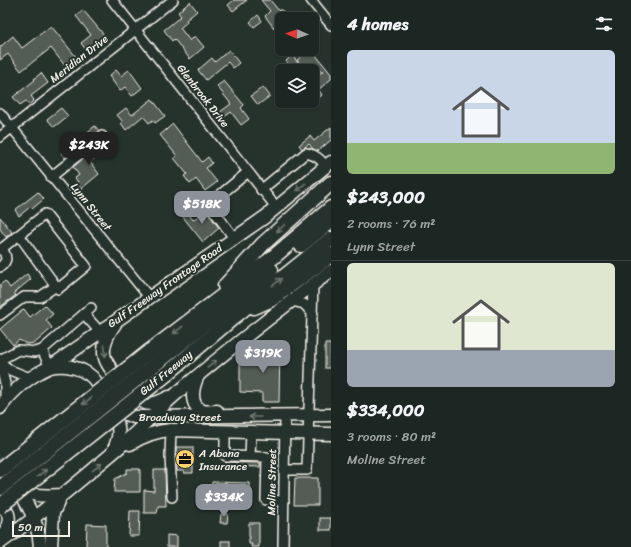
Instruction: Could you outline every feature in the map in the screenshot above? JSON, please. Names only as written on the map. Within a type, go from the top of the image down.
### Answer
[{"type":"highway","points":[[205,308],[263,244],[331,183]]},
{"type":"highway","name":"Gulf Freeway","points":[[0,488],[154,356],[205,308],[271,259],[331,208]]},
{"type":"highway","name":"Gulf Freeway","points":[[0,470],[154,356],[331,221]]},
{"type":"highway","name":"Gulf Freeway","points":[[0,504],[168,373],[331,238]]},
{"type":"highway","points":[[235,316],[272,299],[331,255]]},
{"type":"main road","name":"Gulf Freeway Frontage Road","points":[[2,405],[30,378],[50,367],[265,217],[328,164]]},
{"type":"main road","points":[[0,543],[34,518],[110,456],[176,394],[199,375],[331,271]]},
{"type":"main road","points":[[120,317],[104,342],[106,362],[110,370],[137,399],[146,403],[156,402],[176,394]]},
{"type":"main road","name":"Broadway Street","points":[[50,367],[59,365],[70,367],[80,370],[92,377],[114,408],[124,414],[134,417],[331,415]]},
{"type":"main road","points":[[199,375],[193,387],[194,400],[204,411],[217,411],[226,417]]},
{"type":"main road","points":[[110,456],[118,440],[119,428],[114,408]]},
{"type":"main road","name":"Broadway Street","points":[[110,456],[144,436],[160,431],[331,434]]},
{"type":"main road","points":[[0,465],[16,487],[34,518],[40,547]]},
{"type":"main road","points":[[16,487],[30,494],[39,496],[61,495]]},
{"type":"main road","points":[[51,547],[53,513],[61,495]]},
{"type":"main road","points":[[0,504],[8,515],[8,524],[5,533],[0,540]]},
{"type":"street","name":"Glenbrook Drive","points":[[112,0],[261,190],[276,207]]},
{"type":"street","name":"Meridian Drive","points":[[0,138],[173,0]]},
{"type":"street","points":[[311,0],[331,25]]},
{"type":"street","name":"Lynn Street","points":[[0,113],[149,297]]},
{"type":"street","points":[[51,176],[102,136]]},
{"type":"street","points":[[261,190],[306,153],[313,154],[328,164]]},
{"type":"street","points":[[234,238],[209,204],[248,172]]},
{"type":"street","points":[[0,267],[7,259],[6,255],[1,249],[45,214],[86,266],[58,289],[19,235]]},
{"type":"street","points":[[267,468],[307,470],[310,415],[313,285]]},
{"type":"street","points":[[0,315],[24,297],[40,297],[56,286]]},
{"type":"street","points":[[292,301],[304,304],[313,314]]},
{"type":"street","points":[[0,362],[18,350],[35,352],[42,350],[88,311],[100,332]]},
{"type":"street","points":[[42,350],[50,367]]},
{"type":"street","points":[[0,362],[10,370],[30,378]]},
{"type":"street","points":[[0,362],[5,383],[2,405]]},
{"type":"street","name":"Moline Street","points":[[283,547],[285,416]]},
{"type":"street","points":[[171,430],[172,497]]},
{"type":"street","points":[[225,432],[225,456],[267,457],[266,500],[284,501]]},
{"type":"street","points":[[250,456],[251,432]]},
{"type":"building","points":[[234,0],[247,0],[233,11],[228,5]]},
{"type":"building","points":[[261,0],[270,0],[279,11],[281,9],[283,12],[275,12],[274,28],[265,16],[270,11]]},
{"type":"building","points":[[190,2],[197,11],[186,20],[187,22],[180,28],[190,41],[195,36],[204,47],[190,59],[174,39],[172,41],[164,30],[181,16],[178,12]]},
{"type":"building","points":[[83,10],[104,35],[86,50],[81,43],[91,35],[76,16]]},
{"type":"building","points":[[258,15],[262,21],[254,27],[250,22]]},
{"type":"building","points":[[51,26],[77,58],[66,67],[51,48],[21,71],[8,54],[0,60],[0,47],[13,36],[22,48]]},
{"type":"building","points":[[229,50],[239,63],[233,68],[228,62],[206,80],[198,70],[212,58],[215,62]]},
{"type":"building","points":[[293,56],[298,63],[289,64],[286,61]]},
{"type":"building","points":[[302,56],[317,56],[331,74],[331,79],[319,89],[319,74],[323,71],[319,71],[319,64],[300,64],[297,60]]},
{"type":"building","points":[[116,70],[121,76],[129,70],[142,88],[132,96],[125,87],[120,91],[109,76]]},
{"type":"building","points":[[41,73],[48,83],[31,96],[34,100],[29,105],[26,101],[20,105],[13,97],[35,80],[34,79]]},
{"type":"building","points":[[224,81],[244,105],[241,108],[249,119],[241,125],[231,112],[224,117],[220,112],[231,104],[217,86]]},
{"type":"building","points":[[263,87],[270,96],[258,105],[251,96]]},
{"type":"building","points":[[319,90],[322,95],[319,98]]},
{"type":"building","points":[[152,99],[165,116],[155,123],[153,120],[149,123],[143,116],[126,130],[121,123],[123,122],[117,115],[126,108],[132,115]]},
{"type":"building","points":[[61,108],[68,116],[54,127],[47,119]]},
{"type":"building","points":[[173,124],[202,162],[208,157],[212,163],[206,168],[217,182],[205,191],[196,179],[190,184],[184,176],[187,174],[174,158],[177,156],[160,135]]},
{"type":"building","points":[[95,126],[99,131],[65,158],[61,153]]},
{"type":"building","points":[[331,127],[331,140],[318,151],[313,149],[309,144],[302,149],[299,145],[310,136],[314,141]]},
{"type":"building","points":[[106,140],[111,146],[90,162],[99,174],[81,189],[76,183],[78,182],[75,178],[79,175],[73,167]]},
{"type":"building","points":[[38,192],[44,199],[32,209],[30,207],[19,216],[15,210]]},
{"type":"building","points":[[206,210],[219,228],[203,242],[183,217],[188,213],[193,220]]},
{"type":"building","points":[[0,217],[12,232],[6,237],[0,229]]},
{"type":"building","points":[[27,274],[31,279],[14,293],[16,295],[0,307],[0,285],[5,281],[10,288]]},
{"type":"building","points":[[45,305],[53,314],[46,320],[52,328],[35,343],[27,344],[19,340],[13,345],[0,329],[24,309],[30,317]]},
{"type":"building","points":[[263,342],[280,342],[279,402],[262,402],[262,393],[240,392],[240,364],[263,364]]},
{"type":"building","points":[[325,344],[331,344],[331,368],[325,368]]},
{"type":"building","name":"A Abana Insurance","points":[[176,447],[193,447],[193,473],[177,471]]},
{"type":"building","points":[[225,462],[260,463],[260,467],[225,466]]},
{"type":"building","points":[[127,469],[140,469],[140,492],[114,492],[115,479],[127,473]]},
{"type":"building","points":[[154,470],[165,470],[166,506],[158,506],[157,513],[144,513],[144,490],[154,491]]},
{"type":"building","points":[[295,478],[318,478],[318,505],[294,505]]},
{"type":"building","points":[[212,482],[249,483],[249,499],[211,499]]},
{"type":"building","points":[[130,511],[140,511],[139,536],[129,536]]},
{"type":"building","points":[[221,514],[228,514],[227,523],[220,523]]},
{"type":"building","points":[[320,518],[331,518],[331,530],[320,530]]},
{"type":"building","points":[[249,523],[259,523],[259,547],[251,547],[252,544],[249,544]]},
{"type":"building","points":[[87,524],[106,525],[106,547],[86,547]]},
{"type":"building","points":[[167,535],[177,536],[177,547],[167,547]]},
{"type":"building","points":[[221,541],[230,541],[230,547],[221,547]]},
{"type":"place","name":"A Abana Insurance","points":[[185,459]]}]
